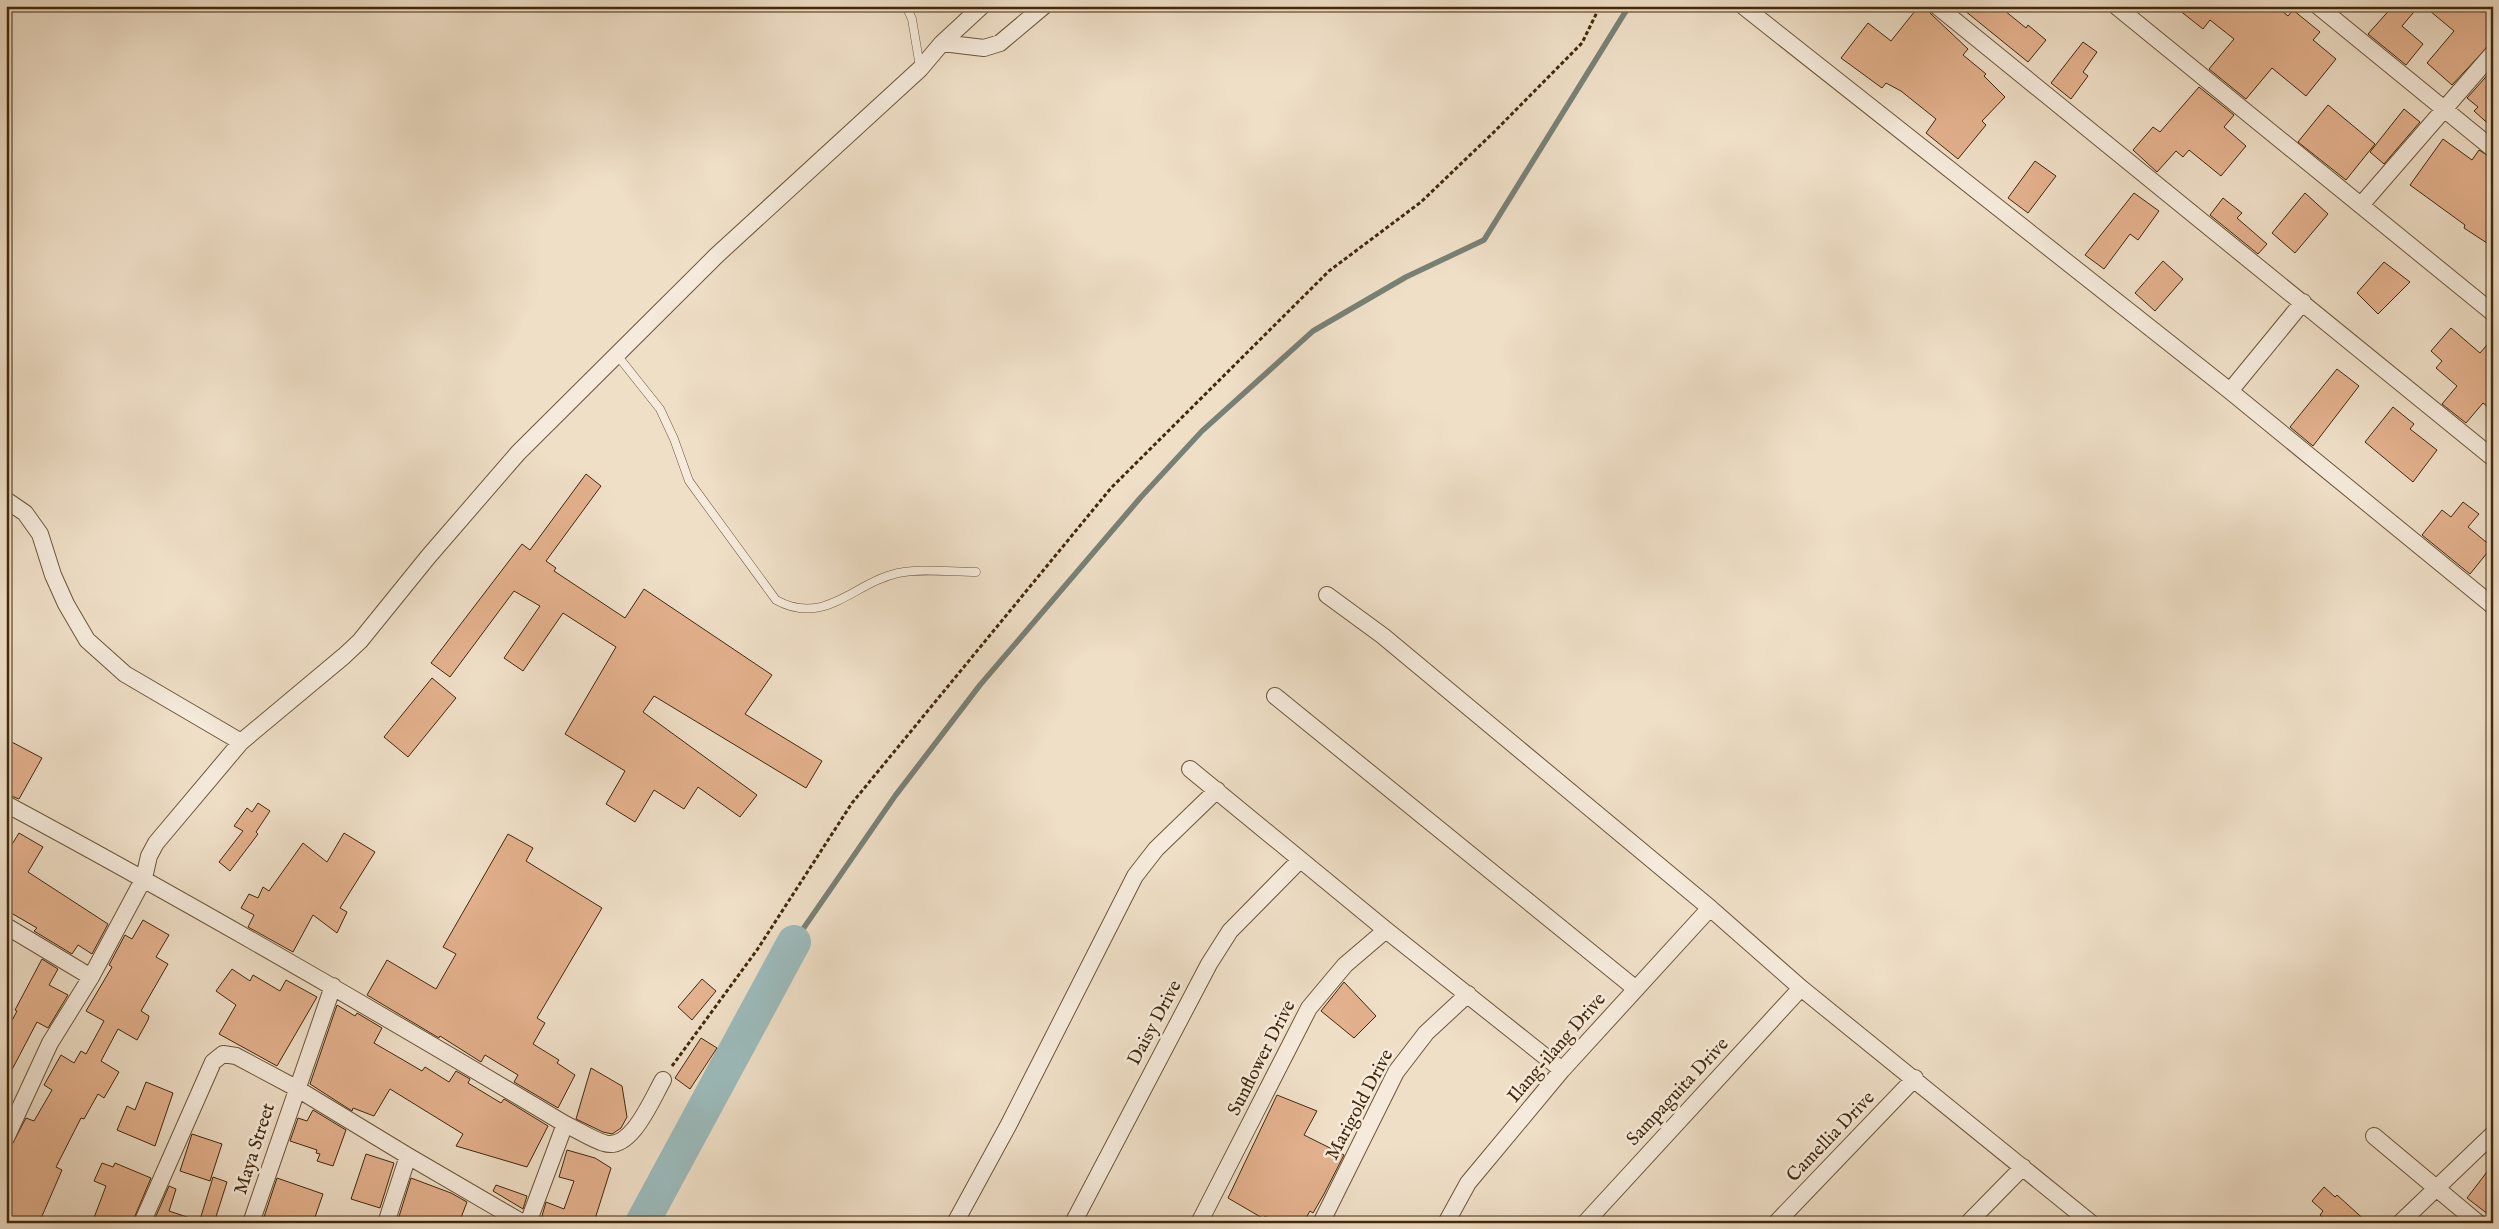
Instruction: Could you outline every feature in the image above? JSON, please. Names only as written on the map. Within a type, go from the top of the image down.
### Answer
[{"type":"street","points":[[6,1138],[50,1043],[91,978],[144,878],[149,856],[156,843],[241,742],[354,646],[518,453],[716,256],[920,70],[942,43],[982,6]]},
{"type":"street","points":[[942,43],[984,48],[1000,43],[1044,6]]},
{"type":"street","points":[[1743,6],[2230,391],[2493,606]]},
{"type":"street","points":[[1937,6],[2493,458]]},
{"type":"street","points":[[2116,6],[2493,313]]},
{"type":"street","points":[[2318,6],[2493,149]]},
{"type":"street","points":[[2361,205],[2493,53]]},
{"type":"street","points":[[2230,391],[2302,302]]},
{"type":"street","points":[[6,500],[25,513],[40,534],[62,596],[87,640],[125,674],[241,742]]},
{"type":"street","points":[[1327,595],[1383,636],[1710,908],[1801,988],[1915,1078],[2091,1223]]},
{"type":"street","points":[[1276,696],[1636,989]]},
{"type":"street","points":[[1190,769],[1386,930],[1562,1070]]},
{"type":"street","points":[[955,1223],[1009,1124],[1135,876],[1156,850],[1216,790]]},
{"type":"street","points":[[6,804],[144,878],[333,986],[565,1124],[604,1143],[614,1144],[625,1140],[632,1134],[663,1080]]},
{"type":"street","name":"Daisy Drive","points":[[1074,1223],[1209,964],[1230,931],[1300,860]]},
{"type":"street","name":"Ilang-ilang Drive","points":[[1446,1223],[1468,1183],[1562,1070],[1710,908]]},
{"type":"street","points":[[6,926],[91,978]]},
{"type":"street","name":"Sunflower Drive","points":[[1199,1223],[1309,1008],[1345,965],[1386,930]]},
{"type":"street","name":"Maya Street","points":[[251,1223],[296,1088],[333,986]]},
{"type":"street","name":"Sampaguita Drive","points":[[1585,1223],[1801,988]]},
{"type":"street","name":"Marigold Drive","points":[[1320,1223],[1396,1072],[1426,1033],[1468,994]]},
{"type":"street","points":[[142,1223],[213,1062],[223,1054],[236,1056],[296,1088],[523,1223]]},
{"type":"street","name":"Camellia Drive","points":[[1776,1223],[1915,1078]]},
{"type":"street","points":[[528,1223],[565,1124]]},
{"type":"street","points":[[2400,1223],[2493,1134]]},
{"type":"street","points":[[2374,1136],[2478,1223]]},
{"type":"street","points":[[386,1223],[408,1156]]},
{"type":"street","points":[[1968,1223],[2023,1166]]},
{"type":"lane","points":[[906,6],[912,19],[920,70]]},
{"type":"lane","points":[[617,354],[660,409],[674,439],[689,481],[776,600],[788,607],[818,609],[885,577],[898,573],[976,572]]},
{"type":"path","points":[[663,1080],[686,1043],[757,950],[852,803],[1111,488],[1329,271],[1421,202],[1512,114],[1582,43],[1600,6]]},
{"type":"building","points":[[1919,6],[1926,6],[1931,14],[1968,49],[1963,55],[1986,74],[1984,76],[2005,97],[1982,121],[1986,125],[1958,159],[1926,133],[1936,119],[1901,91],[1886,83],[1882,88],[1841,58],[1868,23],[1891,41]]},
{"type":"building","points":[[1959,6],[1999,6],[2026,28],[2028,25],[2046,40],[2028,62]]},
{"type":"building","points":[[2174,6],[2276,6],[2288,16],[2293,10],[2320,32],[2313,40],[2336,59],[2306,96],[2272,68],[2246,99],[2209,69],[2234,39],[2210,20],[2203,29]]},
{"type":"building","points":[[2393,6],[2419,6],[2402,26],[2423,44],[2406,65],[2368,34]]},
{"type":"building","points":[[2424,6],[2493,6],[2493,41],[2452,85],[2427,63],[2454,31]]},
{"type":"building","points":[[2083,42],[2097,52],[2083,72],[2088,76],[2071,99],[2051,83]]},
{"type":"building","points":[[2493,69],[2493,128],[2474,111],[2478,107],[2467,98]]},
{"type":"building","points":[[2199,87],[2234,115],[2224,127],[2246,146],[2221,176],[2189,150],[2183,157],[2176,151],[2157,172],[2133,150],[2153,127],[2160,132]]},
{"type":"building","points":[[2328,105],[2375,144],[2346,180],[2298,142]]},
{"type":"building","points":[[2404,109],[2420,122],[2384,164],[2370,152]]},
{"type":"building","points":[[2443,139],[2472,160],[2479,150],[2493,159],[2493,247],[2464,228],[2465,225],[2410,185]]},
{"type":"building","points":[[2035,161],[2056,176],[2028,213],[2008,198]]},
{"type":"building","points":[[2134,193],[2159,211],[2138,240],[2130,234],[2104,269],[2085,255]]},
{"type":"building","points":[[2305,193],[2328,214],[2295,253],[2272,233]]},
{"type":"building","points":[[2223,198],[2242,213],[2237,218],[2267,244],[2258,254],[2210,215]]},
{"type":"building","points":[[2163,261],[2183,279],[2155,311],[2135,293]]},
{"type":"building","points":[[2384,262],[2410,282],[2378,314],[2357,293]]},
{"type":"building","points":[[2451,328],[2480,353],[2493,338],[2493,411],[2483,403],[2466,423],[2442,404],[2457,386],[2436,368],[2442,361],[2431,351]]},
{"type":"building","points":[[2337,369],[2359,386],[2313,446],[2290,427]]},
{"type":"building","points":[[2393,407],[2414,424],[2410,429],[2437,450],[2413,482],[2365,442]]},
{"type":"building","points":[[586,474],[601,486],[546,561],[556,568],[554,571],[625,618],[644,589],[772,675],[745,714],[822,761],[806,788],[654,696],[643,712],[757,795],[740,817],[698,787],[684,809],[654,790],[635,822],[606,804],[625,771],[565,734],[616,647],[563,613],[523,671],[504,658],[540,606],[514,591],[450,677],[431,663],[522,544],[530,550]]},
{"type":"building","points":[[2463,502],[2479,514],[2468,527],[2492,547],[2470,574],[2422,535],[2442,510],[2451,517]]},
{"type":"building","points":[[432,678],[456,698],[408,757],[384,737]]},
{"type":"building","points":[[6,739],[42,758],[19,799],[6,794]]},
{"type":"building","points":[[258,803],[270,811],[256,832],[258,834],[230,871],[219,862],[243,831],[234,826],[247,808],[252,812]]},
{"type":"building","points":[[19,833],[43,847],[28,872],[108,924],[92,954],[78,945],[72,954],[34,931],[37,928],[6,910],[6,854]]},
{"type":"building","points":[[344,833],[375,852],[340,908],[347,912],[337,933],[313,915],[293,952],[248,927],[254,915],[241,908],[249,894],[258,898],[263,887],[269,891],[303,843],[327,862]]},
{"type":"building","points":[[508,834],[533,848],[526,861],[602,908],[537,1018],[545,1023],[533,1044],[559,1060],[557,1063],[575,1075],[558,1108],[514,1082],[518,1075],[485,1055],[481,1062],[440,1036],[439,1038],[367,995],[387,960],[436,989],[456,954],[443,947]]},
{"type":"building","points":[[143,920],[169,935],[156,957],[168,964],[141,1011],[149,1016],[148,1020],[137,1040],[118,1029],[101,1061],[119,1072],[104,1098],[98,1094],[84,1119],[81,1118],[56,1167],[62,1170],[39,1223],[6,1223],[6,1157],[9,1150],[26,1118],[34,1121],[52,1090],[44,1085],[61,1055],[74,1063],[81,1051],[86,1054],[104,1021],[86,1011],[112,967],[109,965],[125,935],[132,939]]},
{"type":"building","points":[[42,959],[58,969],[49,985],[68,995],[48,1028],[37,1022],[6,1081],[6,1032],[17,1011],[15,1010]]},
{"type":"building","points":[[232,969],[250,981],[253,975],[280,991],[286,980],[317,997],[277,1066],[219,1034],[236,1005],[216,991]]},
{"type":"building","points":[[702,979],[716,991],[692,1020],[678,1007]]},
{"type":"building","points":[[1344,982],[1376,1016],[1354,1038],[1321,1011]]},
{"type":"building","points":[[337,1005],[355,1016],[357,1013],[382,1028],[374,1043],[422,1071],[425,1067],[449,1082],[456,1071],[470,1079],[468,1083],[501,1103],[504,1099],[548,1126],[527,1167],[456,1146],[463,1134],[390,1089],[374,1116],[353,1108],[352,1111],[310,1084]]},
{"type":"building","points":[[701,1038],[717,1048],[690,1089],[675,1078]]},
{"type":"building","points":[[591,1068],[622,1086],[627,1117],[621,1128],[612,1134],[603,1132],[576,1119]]},
{"type":"building","points":[[146,1082],[173,1093],[155,1146],[117,1130],[127,1106],[135,1110]]},
{"type":"building","points":[[1277,1095],[1317,1111],[1304,1135],[1344,1155],[1313,1213],[1310,1211],[1303,1223],[1278,1223],[1265,1216],[1264,1219],[1228,1198]]},
{"type":"building","points":[[313,1110],[346,1130],[333,1166],[317,1161],[320,1154],[316,1153],[317,1150],[290,1141],[298,1118],[307,1121]]},
{"type":"building","points":[[192,1134],[222,1144],[210,1181],[180,1171]]},
{"type":"building","points":[[567,1150],[595,1158],[611,1168],[595,1219],[598,1220],[598,1223],[540,1223],[546,1202],[564,1209],[574,1181],[559,1177]]},
{"type":"building","points":[[366,1154],[394,1163],[380,1208],[351,1199]]},
{"type":"building","points":[[102,1163],[113,1167],[115,1163],[151,1178],[132,1223],[92,1223],[106,1186],[94,1181]]},
{"type":"building","points":[[2493,1164],[2493,1218],[2467,1198]]},
{"type":"building","points":[[213,1177],[227,1182],[214,1223],[199,1223]]},
{"type":"building","points":[[277,1178],[323,1194],[313,1223],[262,1223]]},
{"type":"building","points":[[411,1178],[451,1193],[467,1202],[459,1223],[397,1223]]},
{"type":"building","points":[[496,1185],[527,1196],[523,1209],[493,1191]]},
{"type":"building","points":[[169,1186],[176,1189],[169,1211],[196,1220],[195,1223],[153,1223]]},
{"type":"building","points":[[2324,1187],[2335,1197],[2337,1195],[2368,1223],[2329,1223],[2320,1215],[2323,1211],[2312,1201]]},
{"type":"waterway","points":[[794,942],[895,796],[980,685],[1141,497],[1202,431],[1313,331],[1406,277],[1484,240],[1629,6]]},
{"type":"waterway","points":[[642,1223],[794,942]]}]
